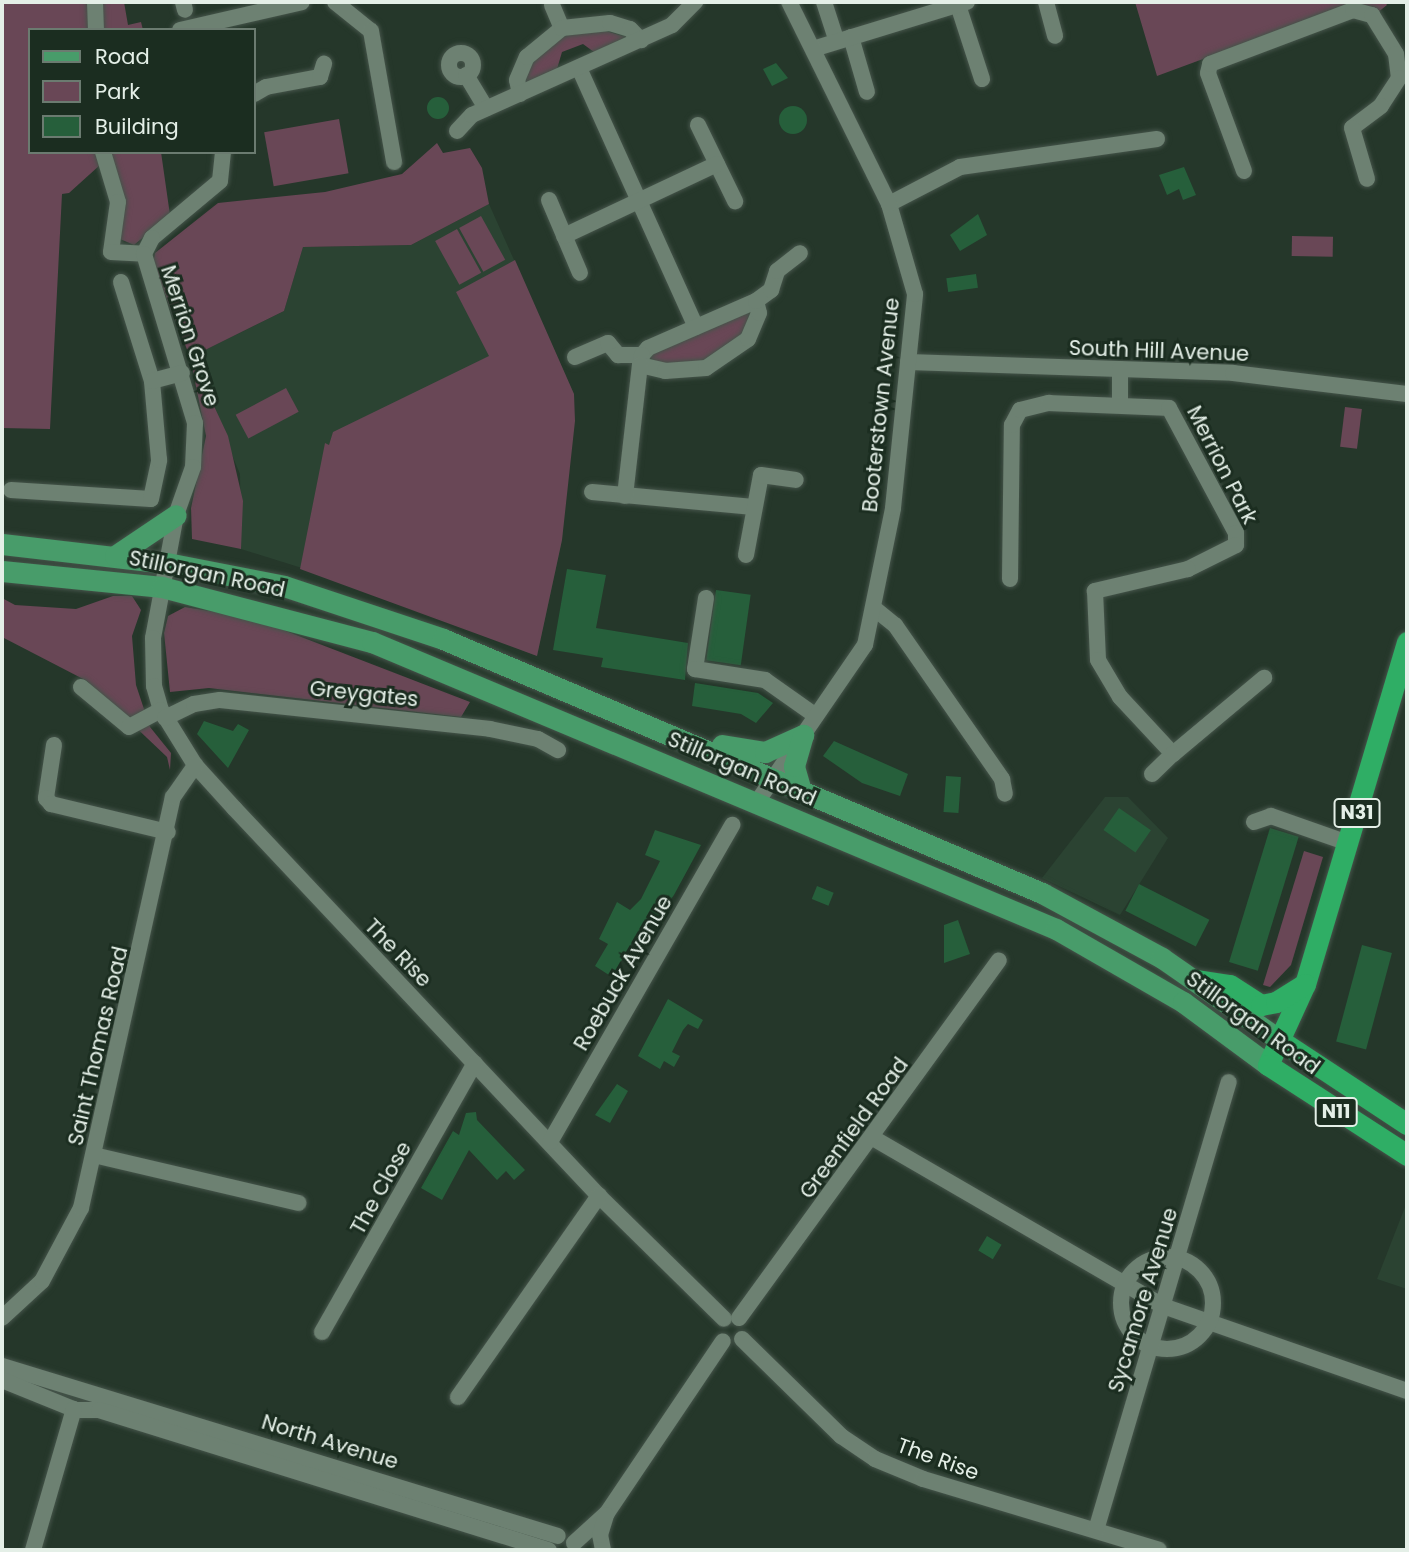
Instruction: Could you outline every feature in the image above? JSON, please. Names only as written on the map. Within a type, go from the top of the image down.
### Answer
[{"type":"highway","name":"N31","points":[[1268,1065],[1305,984],[1407,642]]},
{"type":"highway","points":[[1197,980],[1230,985],[1261,1005],[1276,1002],[1305,984]]},
{"type":"highway","name":"Stillorgan Road","points":[[1281,1041],[1407,1124]]},
{"type":"highway","name":"Stillorgan Road","points":[[1268,1065],[1407,1155]]},
{"type":"main road","points":[[115,556],[177,515]]},
{"type":"main road","name":"Stillorgan Road","points":[[2,544],[167,563],[284,586],[377,614],[1042,894],[1197,980],[1281,1041]]},
{"type":"main road","name":"Stillorgan Road","points":[[2,571],[162,587],[372,642],[1056,929],[1120,962],[1268,1065]]},
{"type":"main road","points":[[668,735],[687,731],[757,753],[803,735]]},
{"type":"main road","points":[[801,791],[794,766],[803,735]]},
{"type":"main road","points":[[700,778],[715,767],[711,753]]},
{"type":"main road","points":[[1197,980],[1229,1008],[1237,1027],[1226,1034]]},
{"type":"street","points":[[95,2],[96,28]]},
{"type":"street","points":[[201,27],[302,2]]},
{"type":"street","points":[[335,2],[371,32],[394,162]]},
{"type":"street","points":[[457,131],[486,108],[672,25],[695,2]]},
{"type":"street","name":"Booterstown Avenue","points":[[757,803],[770,778],[860,657],[875,609],[893,508],[915,294],[889,204],[789,2]]},
{"type":"street","points":[[824,2],[867,92]]},
{"type":"street","points":[[1046,2],[1055,36]]},
{"type":"street","points":[[813,49],[961,3],[982,79]]},
{"type":"street","points":[[552,5],[562,28]]},
{"type":"street","points":[[1244,171],[1208,73],[1210,64],[1353,10],[1372,15],[1402,53],[1399,78],[1392,92],[1352,128],[1367,178]]},
{"type":"street","points":[[520,94],[517,80],[527,57],[562,28],[610,23],[630,29],[640,40]]},
{"type":"street","points":[[256,93],[265,87],[320,77],[324,64]]},
{"type":"street","points":[[579,68],[696,327]]},
{"type":"street","points":[[466,75],[486,108]]},
{"type":"street","points":[[698,125],[735,201]]},
{"type":"street","points":[[889,204],[960,167],[1157,139]]},
{"type":"street","points":[[104,154],[117,202],[111,252],[145,254]]},
{"type":"street","name":"Merrion Grove","points":[[167,563],[195,445],[195,423],[145,254],[152,239],[220,181],[223,154]]},
{"type":"street","points":[[564,236],[717,164]]},
{"type":"street","points":[[549,200],[580,273]]},
{"type":"street","points":[[641,360],[696,327],[756,301],[771,290],[777,271],[800,253]]},
{"type":"street","points":[[10,490],[151,499],[159,460],[152,381],[121,282]]},
{"type":"street","points":[[575,357],[608,343],[618,355],[687,372],[729,357],[751,335],[760,313],[756,301]]},
{"type":"street","points":[[625,496],[641,360]]},
{"type":"street","name":"South Hill Avenue","points":[[908,362],[1233,373],[1407,394]]},
{"type":"street","points":[[1120,369],[1120,403]]},
{"type":"street","points":[[152,381],[182,373]]},
{"type":"street","name":"Merrion Park","points":[[1010,579],[1012,425],[1020,410],[1034,403],[1120,403],[1161,406],[1175,412],[1236,533],[1236,545],[1188,569],[1095,591],[1098,660],[1104,675],[1173,754]]},
{"type":"street","points":[[746,555],[761,475],[796,480]]},
{"type":"street","points":[[592,492],[753,507]]},
{"type":"street","name":"The Rise","points":[[167,563],[152,661],[163,714],[195,765],[599,1196],[732,1319]]},
{"type":"street","points":[[706,598],[695,669],[765,680],[816,716]]},
{"type":"street","points":[[875,609],[895,625],[1002,779],[1005,794]]},
{"type":"street","points":[[1152,774],[1258,683],[1266,701]]},
{"type":"street","name":"Greygates","points":[[81,687],[129,727],[194,704],[220,701],[477,727],[538,739],[558,750]]},
{"type":"street","points":[[54,745],[46,798],[51,804],[168,832]]},
{"type":"street","name":"Saint Thomas Road","points":[[2,1318],[27,1298],[54,1261],[80,1208],[177,784],[195,765]]},
{"type":"street","points":[[1254,822],[1271,816],[1348,843]]},
{"type":"street","name":"Roebuck Avenue","points":[[550,1142],[732,825]]},
{"type":"street","name":"Greenfield Road","points":[[732,1319],[873,1138],[999,960]]},
{"type":"street","name":"The Close","points":[[322,1332],[475,1063]]},
{"type":"street","name":"Sycamore Avenue","points":[[1096,1530],[1229,1082]]},
{"type":"street","points":[[873,1138],[1163,1306],[1407,1391]]},
{"type":"street","points":[[94,1155],[298,1203]]},
{"type":"street","points":[[458,1397],[599,1196]]},
{"type":"street","points":[[1177,1259],[1208,1280],[1213,1300],[1210,1321],[1184,1345],[1151,1345],[1124,1320],[1123,1284],[1154,1260],[1177,1259]]},
{"type":"street","points":[[732,1319],[745,1326],[742,1339],[723,1340],[718,1329],[732,1319]]},
{"type":"street","name":"The Rise","points":[[742,1339],[841,1436],[875,1459],[923,1479],[1159,1550]]},
{"type":"street","points":[[575,1546],[607,1513],[723,1340]]},
{"type":"street","name":"North Avenue","points":[[2,1366],[78,1401],[549,1550]]},
{"type":"street","name":"North Avenue","points":[[2,1380],[558,1535],[575,1546]]},
{"type":"street","points":[[33,1550],[78,1401]]},
{"type":"street","points":[[603,1550],[600,1535],[607,1513]]},
{"type":"street","points":[[549,1550],[558,1535]]},
{"type":"shaded area","points":[[489,204],[574,394],[562,540],[537,656],[350,583],[241,549],[240,474],[191,357],[284,311],[303,247],[411,245]]},
{"type":"shaded area","points":[[1105,797],[1128,797],[1168,838],[1120,915],[1042,878]]},
{"type":"shaded area","points":[[1407,1202],[1407,1289],[1377,1279]]},
{"type":"green space","points":[[2,2],[90,2],[91,28],[28,28],[28,154],[97,154],[100,165],[69,193],[62,194],[50,429],[2,428]]},
{"type":"green space","points":[[101,2],[124,2],[128,25],[141,22],[142,28],[102,28]]},
{"type":"green space","points":[[1135,2],[1385,2],[1387,5],[1377,13],[1352,4],[1157,76]]},
{"type":"green space","points":[[589,26],[626,37],[594,52],[583,44],[562,52],[557,69],[524,84],[525,71],[552,40]]},
{"type":"green space","points":[[339,119],[349,173],[274,186],[264,132]]},
{"type":"green space","points":[[437,143],[443,153],[470,148],[482,168],[489,204],[411,245],[303,247],[284,311],[191,357],[228,436],[243,501],[241,549],[192,539],[191,508],[206,436],[190,357],[153,264],[155,253],[218,203],[325,192],[402,174]]},
{"type":"green space","points":[[110,154],[161,154],[170,215],[134,245],[120,239],[123,191]]},
{"type":"green space","points":[[481,216],[505,260],[483,272],[459,228]]},
{"type":"green space","points":[[457,229],[481,273],[459,285],[435,241]]},
{"type":"green space","points":[[1292,236],[1333,237],[1333,257],[1292,256]]},
{"type":"green space","points":[[515,260],[574,394],[575,421],[562,540],[537,656],[300,569],[325,443],[329,445],[333,432],[489,356],[456,292]]},
{"type":"green space","points":[[750,311],[743,336],[713,361],[676,367],[652,360],[650,354]]},
{"type":"green space","points":[[286,388],[299,412],[248,439],[236,415]]},
{"type":"green space","points":[[1345,407],[1362,409],[1357,449],[1340,447]]},
{"type":"green space","points":[[113,596],[132,596],[141,610],[132,636],[136,685],[150,727],[171,753],[170,770],[167,757],[87,681],[2,637],[2,598],[15,605],[76,609]]},
{"type":"green space","points":[[185,607],[252,618],[470,702],[461,717],[209,688],[170,692],[164,633],[168,616]]},
{"type":"green space","points":[[1304,851],[1323,857],[1291,965],[1270,987],[1263,985]]},
{"type":"building","points":[[776,63],[788,78],[772,86],[763,69]]},
{"type":"building","points":[[438,97],[446,100],[449,108],[446,116],[438,119],[430,116],[427,108],[430,100]]},
{"type":"building","points":[[793,106],[803,110],[807,120],[803,130],[793,134],[783,130],[779,120],[783,110]]},
{"type":"building","points":[[1184,167],[1196,195],[1183,200],[1179,189],[1167,195],[1159,175]]},
{"type":"building","points":[[978,214],[987,235],[960,251],[950,235]]},
{"type":"building","points":[[976,274],[978,288],[948,292],[946,278]]},
{"type":"building","points":[[567,569],[606,575],[596,628],[688,643],[685,680],[601,667],[603,658],[553,650]]},
{"type":"building","points":[[716,590],[751,595],[741,665],[706,660]]},
{"type":"building","points":[[695,683],[758,693],[773,703],[756,723],[741,714],[692,706]]},
{"type":"building","points":[[204,721],[233,731],[238,724],[249,730],[228,768],[197,734]]},
{"type":"building","points":[[834,741],[908,774],[900,796],[862,783],[823,756]]},
{"type":"building","points":[[946,776],[961,777],[958,813],[943,812]]},
{"type":"building","points":[[1119,808],[1151,830],[1135,852],[1104,830]]},
{"type":"building","points":[[1270,828],[1299,837],[1258,971],[1229,962]]},
{"type":"building","points":[[655,830],[701,845],[674,895],[659,916],[641,927],[612,977],[595,966],[608,944],[599,939],[617,902],[630,910],[641,899],[660,861],[645,855]]},
{"type":"building","points":[[1139,884],[1209,920],[1196,947],[1125,911]]},
{"type":"building","points":[[817,886],[834,893],[828,906],[812,899]]},
{"type":"building","points":[[958,920],[970,954],[944,963],[944,925]]},
{"type":"building","points":[[1362,945],[1392,953],[1366,1050],[1336,1042]]},
{"type":"building","points":[[668,999],[703,1020],[698,1029],[688,1024],[683,1030],[672,1052],[680,1056],[674,1067],[664,1061],[660,1069],[638,1056]]},
{"type":"building","points":[[617,1084],[628,1091],[610,1123],[595,1115]]},
{"type":"building","points":[[476,1112],[477,1120],[525,1170],[514,1180],[506,1171],[497,1180],[469,1150],[442,1200],[421,1188],[453,1131],[459,1135],[466,1113]]},
{"type":"building","points":[[987,1236],[1002,1245],[993,1259],[978,1251]]}]
